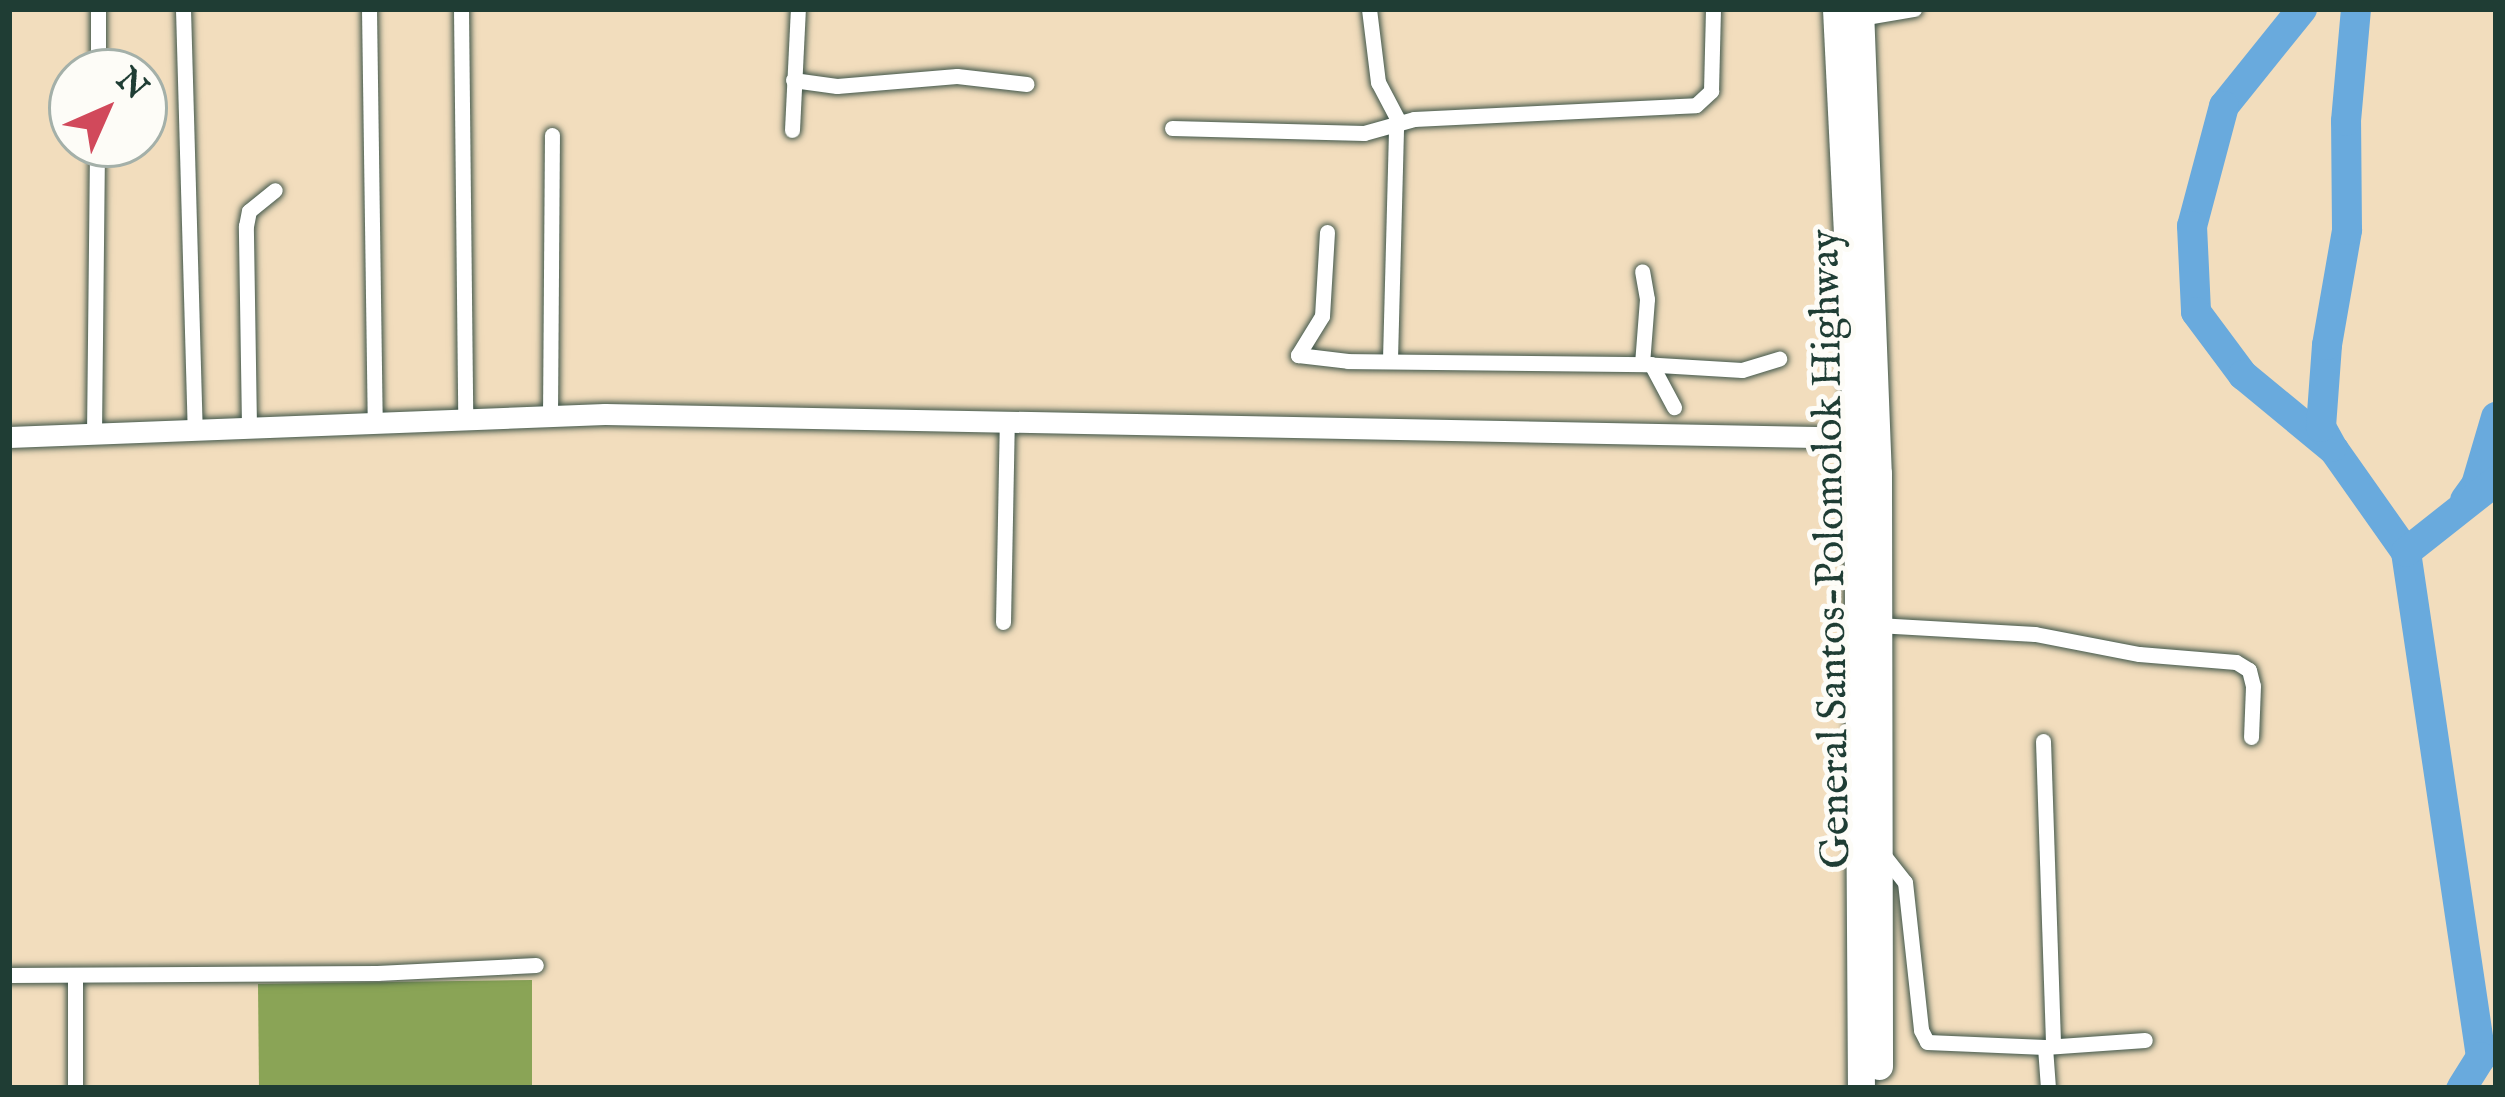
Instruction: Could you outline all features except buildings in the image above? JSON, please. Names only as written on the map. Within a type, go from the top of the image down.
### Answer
[{"type":"highway","points":[[1852,12],[1867,438],[1861,1088]]},
{"type":"highway","name":"General Santos-Polomolok Highway","points":[[1867,438],[1882,853],[1879,1088]]},
{"type":"street","points":[[98,9],[98,48]]},
{"type":"street","points":[[183,9],[195,430]]},
{"type":"street","points":[[369,9],[375,423]]},
{"type":"street","points":[[461,9],[465,421]]},
{"type":"street","points":[[792,130],[798,9]]},
{"type":"street","points":[[1369,9],[1378,82],[1397,124],[1390,359]]},
{"type":"street","points":[[1172,128],[1311,135],[1380,131],[1397,124],[1703,104],[1711,91],[1713,9]]},
{"type":"street","points":[[1852,12],[1904,10]]},
{"type":"street","points":[[793,80],[837,86],[957,76],[1027,84]]},
{"type":"street","points":[[550,417],[552,135]]},
{"type":"street","points":[[94,435],[97,168]]},
{"type":"street","points":[[249,427],[246,226],[249,211],[275,190]]},
{"type":"street","points":[[1327,232],[1322,316],[1291,356],[1742,370],[1779,359]]},
{"type":"street","points":[[1642,271],[1647,298],[1646,364],[1674,406]]},
{"type":"street","points":[[9,437],[550,417],[1007,419],[1867,438]]},
{"type":"street","points":[[1003,622],[1007,419]]},
{"type":"street","points":[[1876,625],[2035,634],[2140,654],[2236,662],[2249,670],[2253,686],[2251,737]]},
{"type":"street","points":[[2044,741],[2048,1088]]},
{"type":"street","points":[[1882,853],[1905,882],[1921,1030],[1928,1042],[2049,1047],[2145,1040]]},
{"type":"street","points":[[9,975],[377,974],[536,965]]},
{"type":"street","points":[[75,976],[75,1088]]},
{"type":"green space","points":[[532,980],[532,1088],[259,1088],[258,984]]},
{"type":"waterway","points":[[2302,9],[2224,106],[2192,226],[2196,312],[2243,375],[2334,450],[2406,552],[2481,1057],[2462,1088]]},
{"type":"waterway","points":[[2332,447],[2321,427],[2327,345],[2347,230],[2346,121],[2356,9]]},
{"type":"waterway","points":[[2465,500],[2476,485],[2496,417]]},
{"type":"waterway","points":[[2406,552],[2496,481]]},
{"type":"waterway","points":[[2455,1088],[2481,1057]]}]
